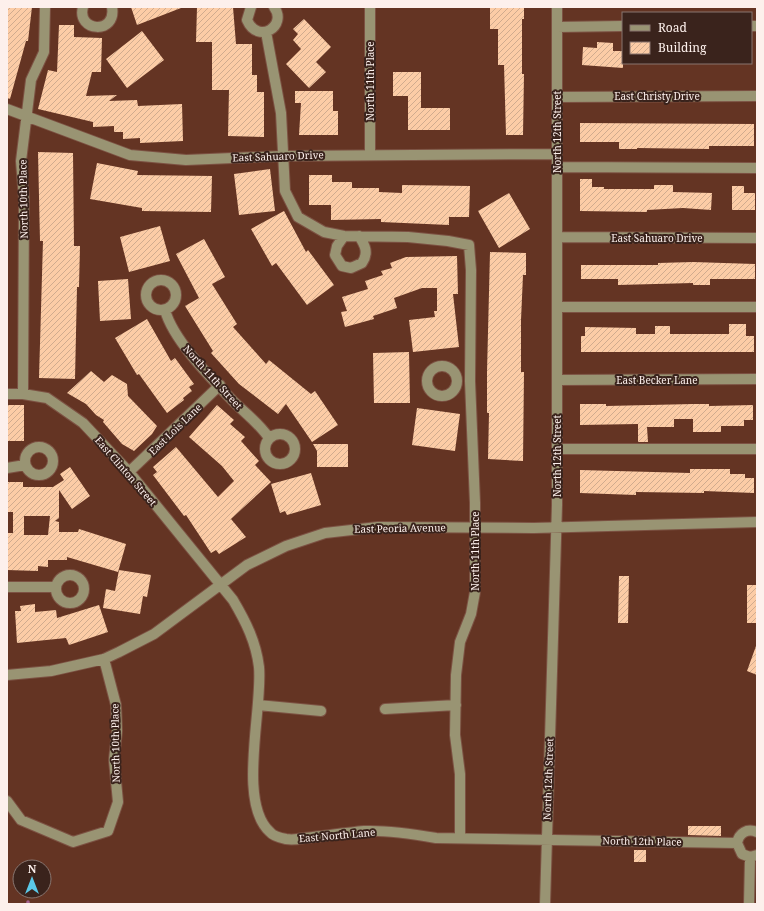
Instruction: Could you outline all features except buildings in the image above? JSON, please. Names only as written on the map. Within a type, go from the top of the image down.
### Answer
[{"type":"street","name":"North 10th Place","points":[[23,394],[24,199],[22,161],[31,80],[44,52],[45,7]]},
{"type":"street","points":[[83,7],[82,15],[84,20],[96,28],[110,22],[113,12],[112,7]]},
{"type":"street","points":[[251,7],[247,15],[249,25],[256,31],[266,32],[277,23],[278,14],[274,7]]},
{"type":"street","name":"North 11th Place","points":[[370,7],[370,154]]},
{"type":"street","name":"North 12th Street","points":[[545,904],[557,527],[557,7]]},
{"type":"street","points":[[557,27],[622,26]]},
{"type":"street","points":[[266,32],[282,114],[285,191],[298,217],[324,232],[344,236],[358,236],[365,248],[365,259],[357,267],[351,268],[342,266],[335,255],[337,246],[344,236]]},
{"type":"street","name":"East Christy Drive","points":[[557,96],[757,96]]},
{"type":"street","name":"East Sahuaro Drive","points":[[7,109],[130,154],[186,160],[370,154],[557,154]]},
{"type":"street","points":[[557,167],[757,168]]},
{"type":"street","name":"North 11th Place","points":[[358,236],[408,237],[448,241],[469,245],[471,270],[470,381],[475,528],[475,592],[471,614],[460,642],[457,657],[455,735],[460,774],[460,838]]},
{"type":"street","name":"East Sahuaro Drive","points":[[557,237],[757,238]]},
{"type":"street","points":[[557,306],[757,307]]},
{"type":"street","name":"North 11th Street","points":[[165,310],[168,321],[187,350],[233,401],[259,424],[270,438]]},
{"type":"street","name":"East Becker Lane","points":[[557,380],[757,379]]},
{"type":"street","points":[[458,382],[470,381]]},
{"type":"street","name":"East Lois Lane","points":[[129,472],[220,385]]},
{"type":"street","name":"East Clinton Street","points":[[7,394],[23,394],[47,398],[72,414],[129,472],[220,586]]},
{"type":"street","points":[[557,449],[757,449]]},
{"type":"street","points":[[7,468],[25,465]]},
{"type":"street","name":"East Peoria Avenue","points":[[7,675],[51,671],[104,659],[154,634],[247,565],[269,554],[325,534],[378,527],[557,527],[757,522]]},
{"type":"street","name":"East North Lane","points":[[220,586],[236,605],[253,638],[259,669],[253,773],[254,795],[262,824],[270,834],[288,840],[365,831],[406,833],[436,838],[546,840]]},
{"type":"street","points":[[7,587],[56,587]]},
{"type":"street","name":"North 10th Place","points":[[7,801],[21,820],[72,842],[108,830],[118,802],[114,760],[117,731],[116,705],[104,659]]},
{"type":"street","points":[[258,705],[321,711]]},
{"type":"street","points":[[384,709],[456,705]]},
{"type":"street","points":[[749,904],[754,856],[742,854],[737,843],[743,832],[752,830],[757,832]]},
{"type":"street","name":"North 12th Place","points":[[546,840],[737,843]]}]
